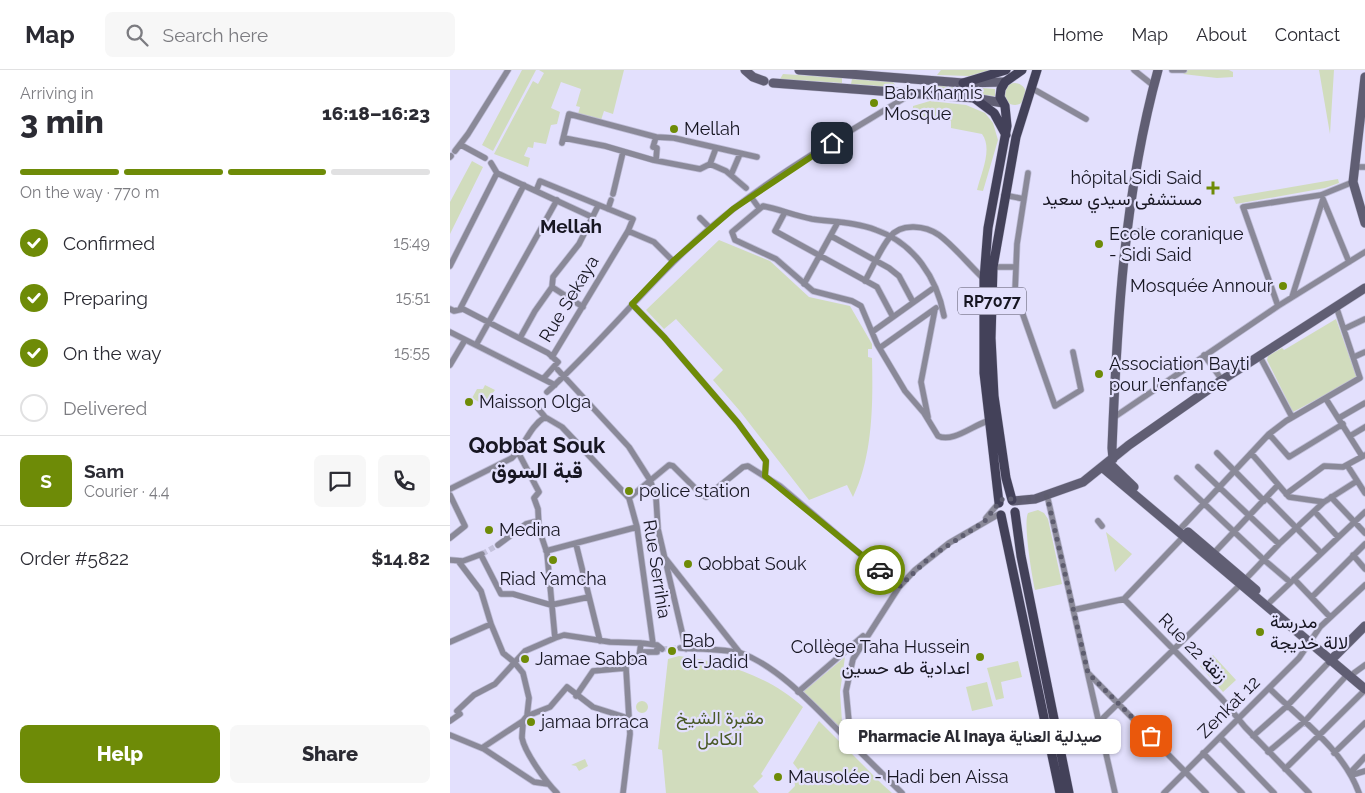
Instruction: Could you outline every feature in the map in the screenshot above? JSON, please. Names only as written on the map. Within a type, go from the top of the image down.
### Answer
[{"type":"main road","points":[[964,82],[1006,70]]},
{"type":"main road","points":[[1008,81],[1022,70]]},
{"type":"main road","name":"RP7077","points":[[1038,70],[1030,90],[1030,98],[1020,118],[1004,195],[993,267],[994,388],[1006,478],[1014,506],[1021,556],[1069,793]]},
{"type":"main road","points":[[1008,81],[1022,81],[1030,90]]},
{"type":"main road","name":"RP7077","points":[[1008,81],[1000,93],[1008,117],[988,228],[984,279],[984,373],[999,509],[1060,793]]},
{"type":"main road","points":[[974,98],[994,113],[1006,135]]},
{"type":"main road","points":[[1004,104],[1017,109],[1026,104]]},
{"type":"main road","points":[[1006,498],[1014,506],[1010,516],[999,509],[1006,498]]},
{"type":"street","points":[[452,155],[461,145],[508,70]]},
{"type":"street","points":[[745,70],[768,82],[974,98],[1004,104]]},
{"type":"street","points":[[799,70],[964,82],[1008,81]]},
{"type":"street","points":[[1134,70],[1154,86]]},
{"type":"street","points":[[1109,463],[1117,327],[1127,232],[1139,147],[1158,70]]},
{"type":"street","points":[[1172,70],[1184,70]]},
{"type":"street","points":[[1365,77],[1361,144],[1354,166],[1353,182],[1365,223]]},
{"type":"street","points":[[911,93],[903,86],[912,78]]},
{"type":"street","points":[[547,392],[673,261],[710,228],[752,196],[919,88],[912,78]]},
{"type":"street","points":[[1030,90],[1035,90],[1086,119]]},
{"type":"street","points":[[716,148],[710,164],[701,169],[623,152],[590,142],[563,140],[569,114],[656,136],[674,138],[757,157]]},
{"type":"street","points":[[656,136],[653,147],[657,148],[656,160]]},
{"type":"street","points":[[461,145],[485,158]]},
{"type":"street","points":[[608,209],[623,152]]},
{"type":"street","points":[[732,175],[740,154]]},
{"type":"street","points":[[491,163],[497,173],[592,217]]},
{"type":"street","points":[[710,164],[732,175],[747,188],[759,208]]},
{"type":"street","points":[[1354,166],[1365,167]]},
{"type":"street","points":[[450,266],[497,173]]},
{"type":"street","points":[[1028,174],[1017,244],[1015,292],[1055,406],[1081,390],[1073,352]]},
{"type":"street","points":[[536,191],[540,181],[633,219],[628,231],[654,242],[673,261]]},
{"type":"street","points":[[1278,306],[1243,207],[1322,197],[1353,182]]},
{"type":"street","points":[[460,309],[524,185]]},
{"type":"street","points":[[1004,195],[1024,199]]},
{"type":"street","points":[[1322,197],[1349,262]]},
{"type":"street","points":[[1292,298],[1322,197]]},
{"type":"street","points":[[476,346],[557,200]]},
{"type":"street","points":[[520,338],[535,311],[552,287],[553,278],[579,244],[598,206]]},
{"type":"street","points":[[929,420],[905,391],[872,332],[864,311],[857,302],[822,295],[804,284],[776,259],[732,238],[733,231],[759,208],[766,207],[866,227],[890,236],[910,249],[919,260],[935,287],[942,303],[944,316]]},
{"type":"street","points":[[785,212],[775,231],[876,287],[893,317]]},
{"type":"street","points":[[700,218],[710,228]]},
{"type":"street","points":[[804,284],[838,222]]},
{"type":"street","points":[[865,281],[890,236],[901,228],[910,226],[937,234],[984,279]]},
{"type":"street","name":"Rue Sekaya","points":[[552,357],[628,231]]},
{"type":"street","points":[[1127,232],[1144,231]]},
{"type":"street","points":[[831,236],[877,260],[899,276],[913,302]]},
{"type":"street","points":[[1113,418],[1278,306],[1365,252]]},
{"type":"street","points":[[993,267],[1016,267]]},
{"type":"street","points":[[552,287],[583,306]]},
{"type":"street","points":[[872,332],[935,287]]},
{"type":"street","points":[[1014,506],[1047,496],[1082,482],[1222,380],[1365,288]]},
{"type":"street","points":[[881,347],[942,303]]},
{"type":"street","points":[[632,304],[664,337],[738,423],[766,461],[765,476]]},
{"type":"street","points":[[1073,610],[1124,599],[1184,532],[1202,503],[1269,434],[1292,417],[1360,378],[1336,306]]},
{"type":"street","points":[[935,308],[921,382],[929,420],[935,434],[946,438],[988,422]]},
{"type":"street","points":[[450,309],[454,311],[460,309],[490,322],[552,357],[558,362],[556,368],[543,379]]},
{"type":"street","points":[[1344,329],[1365,319]]},
{"type":"street","points":[[450,332],[555,385]]},
{"type":"street","points":[[450,365],[465,340]]},
{"type":"street","points":[[1354,357],[1365,352]]},
{"type":"street","points":[[1259,355],[1292,417]]},
{"type":"street","points":[[1204,356],[1222,380]]},
{"type":"street","points":[[556,368],[629,447],[650,480],[656,498],[658,529],[683,649],[740,653]]},
{"type":"street","points":[[1286,494],[1324,466],[1347,466],[1364,455],[1326,399]]},
{"type":"street","points":[[1339,418],[1365,403]]},
{"type":"street","points":[[536,406],[545,417],[562,427],[629,498],[665,467],[672,465],[706,497],[745,466],[765,476],[899,587]]},
{"type":"street","points":[[451,485],[501,465],[518,452],[531,430],[545,417]]},
{"type":"street","points":[[1269,434],[1289,457],[1343,424]]},
{"type":"street","points":[[1350,436],[1365,427]]},
{"type":"street","points":[[518,452],[539,492],[535,496],[542,543],[546,551],[555,638]]},
{"type":"street","points":[[1217,453],[1234,471],[1298,528],[1321,554]]},
{"type":"street","points":[[1251,453],[1286,494],[1293,498],[1324,502]]},
{"type":"street","points":[[1109,463],[1184,532],[1350,674],[1365,690],[1320,736],[1285,768]]},
{"type":"street","points":[[1198,466],[1218,488],[1250,515],[1279,544]]},
{"type":"street","points":[[1347,466],[1365,493]]},
{"type":"street","points":[[1177,478],[1262,559],[1312,597],[1330,618]]},
{"type":"street","points":[[1098,722],[1242,582],[1262,559],[1298,528],[1324,502],[1357,481]]},
{"type":"street","points":[[1213,554],[1278,485]]},
{"type":"street","points":[[450,495],[465,526],[450,538]]},
{"type":"street","points":[[1047,496],[1115,793]]},
{"type":"street","points":[[1331,497],[1365,533]]},
{"type":"street","name":"Rue Serrihia","points":[[629,498],[637,527],[658,646]]},
{"type":"street","points":[[851,743],[846,682],[853,659],[869,632],[899,587],[930,557],[984,522],[999,509]]},
{"type":"street","points":[[1315,512],[1338,537]]},
{"type":"street","points":[[1270,602],[1365,512]]},
{"type":"street","points":[[498,545],[526,524],[538,521]]},
{"type":"street","points":[[546,551],[637,527]]},
{"type":"street","points":[[1184,532],[1213,554],[1242,582],[1270,602],[1310,641]]},
{"type":"street","points":[[576,544],[600,641]]},
{"type":"street","points":[[1312,597],[1365,544]]},
{"type":"street","points":[[450,560],[459,562],[481,554],[501,594],[513,594],[551,605],[589,597]]},
{"type":"street","points":[[664,556],[740,653],[767,668],[798,692],[902,793]]},
{"type":"street","points":[[1353,556],[1365,569]]},
{"type":"street","points":[[459,562],[481,591],[490,624],[503,653],[521,669],[529,698],[522,737],[525,746],[548,784],[557,793]]},
{"type":"street","name":"Zenkat 12","points":[[1164,793],[1299,658],[1310,641],[1330,618],[1365,584]]},
{"type":"street","name":"Rue 22 زنقة","points":[[1124,599],[1222,699],[1238,720],[1268,752],[1307,790]]},
{"type":"street","points":[[450,642],[490,624]]},
{"type":"street","points":[[1253,736],[1287,706],[1365,626]]},
{"type":"street","points":[[798,692],[869,632]]},
{"type":"street","points":[[450,721],[460,714],[457,711],[470,698],[495,684],[525,652],[555,638],[564,635],[600,641],[658,646],[657,652],[640,652]]},
{"type":"street","points":[[623,793],[631,719],[626,668],[629,658],[639,657],[640,643]]},
{"type":"street","points":[[1268,752],[1305,721],[1350,674],[1365,665]]},
{"type":"street","points":[[576,696],[593,671],[626,668]]},
{"type":"street","points":[[1088,673],[1206,793]]},
{"type":"street","points":[[1350,674],[1365,683]]},
{"type":"street","points":[[482,748],[525,719],[550,708],[567,687],[593,708],[631,719]]},
{"type":"street","points":[[1269,688],[1320,736],[1352,773],[1359,793]]},
{"type":"street","points":[[1334,753],[1365,723]]},
{"type":"street","points":[[450,735],[482,748],[534,782],[548,784]]},
{"type":"street","points":[[1220,737],[1274,793]]},
{"type":"street","points":[[1203,753],[1242,793]]},
{"type":"street","points":[[1352,773],[1365,757]]},
{"type":"street","points":[[1352,773],[1365,771]]},
{"type":"street","points":[[1299,793],[1307,790]]},
{"type":"green space","points":[[522,70],[536,70],[493,151],[482,145]]},
{"type":"green space","points":[[539,70],[624,70],[613,114],[604,111],[601,120],[578,114],[580,107],[576,106],[581,89],[561,82],[551,108],[560,112],[557,124],[551,125],[546,144],[534,142],[533,148],[528,147],[524,156],[530,158],[528,167],[494,154],[533,81],[538,84],[544,73]]},
{"type":"green space","points":[[941,70],[993,70],[969,76],[937,75]]},
{"type":"green space","points":[[1188,70],[1229,70],[1233,72],[1233,77],[1217,78],[1183,74]]},
{"type":"green space","points":[[1319,70],[1334,70],[1330,134]]},
{"type":"green space","points":[[783,74],[842,78],[842,83],[780,79]]},
{"type":"green space","points":[[852,79],[893,82],[895,85],[892,87],[851,84]]},
{"type":"green space","points":[[1015,83],[1023,86],[1026,94],[1023,102],[1015,105],[1007,102],[1004,94],[1007,86]]},
{"type":"green space","points":[[929,84],[995,89],[995,96],[929,91]]},
{"type":"green space","points":[[930,101],[966,105],[985,113],[993,123],[998,140],[983,191],[977,190],[986,154],[985,140],[982,134],[951,128],[951,121],[913,118],[913,106]]},
{"type":"green space","points":[[472,161],[483,167],[450,234],[450,202]]},
{"type":"green space","points":[[1338,179],[1339,183],[1325,188],[1236,204],[1233,197]]},
{"type":"green space","points":[[719,240],[770,261],[809,297],[850,306],[872,344],[872,349],[868,349],[868,357],[872,358],[872,411],[868,447],[860,481],[853,497],[847,485],[809,500],[739,410],[713,380],[723,370],[676,319],[664,329],[646,310]]},
{"type":"green space","points":[[1336,319],[1357,378],[1293,412],[1267,360],[1268,356],[1282,348],[1284,350]]},
{"type":"green space","points":[[485,385],[495,390],[484,405],[472,398],[477,389],[483,389]]},
{"type":"green space","points":[[1038,510],[1044,513],[1048,519],[1062,584],[1035,590],[1028,550],[1027,519],[1028,513]]},
{"type":"green space","points":[[1106,532],[1132,554],[1115,572]]},
{"type":"green space","points":[[1213,655],[1236,680],[1223,692],[1200,666]]},
{"type":"green space","name":"مقبرة الشيخ الكامل","points":[[679,656],[729,666],[745,672],[776,687],[803,707],[761,774],[763,776],[753,786],[759,793],[666,793],[662,750],[658,749],[668,659]]},
{"type":"green space","points":[[845,657],[840,692],[842,722],[839,726],[835,725],[803,692]]},
{"type":"green space","points":[[1018,661],[1022,677],[1001,682],[1004,698],[996,700],[987,668]]},
{"type":"green space","points":[[987,682],[993,706],[972,711],[966,687]]},
{"type":"green space","points":[[642,701],[648,707],[642,713],[636,707]]},
{"type":"green space","name":"مقبرة الشيخ الكامل","points":[[819,721],[892,793],[788,793],[795,786],[794,777],[800,772],[793,763]]},
{"type":"green space","points":[[585,759],[588,766],[579,771],[576,766],[571,765]]},
{"type":"tunnel","points":[[482,554],[498,545]]},
{"type":"tunnel","points":[[662,649],[680,648]]},
{"type":"way so far","points":[[880,570],[899,587],[930,557],[984,522],[1001,500],[1006,498],[1013,501],[1047,496],[1088,673],[1151,736]]},
{"type":"place","name":"Bab Khamis Mosque","points":[[874,103]]},
{"type":"place","name":"Mellah","points":[[674,129]]},
{"type":"place","name":"hôpital Sidi Said مستشفى سيدي سعيد","points":[[1213,188]]},
{"type":"place","name":"Ecole coranique - Sidi Said","points":[[1099,244]]},
{"type":"place","name":"Mosquée Annour","points":[[1283,286]]},
{"type":"place","name":"Association Bayti pour l'enfance","points":[[1099,374]]},
{"type":"place","name":"Maisson Olga","points":[[469,402]]},
{"type":"place","name":"police station","points":[[629,491]]},
{"type":"place","name":"Medina","points":[[489,530]]},
{"type":"place","name":"Riad Yamcha","points":[[553,560]]},
{"type":"place","name":"Qobbat Souk","points":[[688,564]]},
{"type":"place","name":"مدرسة لالة خديجة","points":[[1260,632]]},
{"type":"place","name":"Bab el-Jadid","points":[[672,651]]},
{"type":"place","name":"Collège Taha Hussein اعدادية طه حسين","points":[[980,657]]},
{"type":"place","name":"Jamae Sabba","points":[[525,659]]},
{"type":"place","name":"jamaa brraca","points":[[531,722]]},
{"type":"place","name":"Pharmacie Al Inaya صيدلية العناية","points":[[1151,736]]},
{"type":"place","name":"Mausolée - Hadi ben Aissa","points":[[778,777]]},
{"type":"district","name":"Mellah","points":[[571,226]]},
{"type":"district","name":"Qobbat Souk قبة السوق","points":[[537,458]]},
{"type":"route","points":[[832,143],[733,209],[673,261],[632,304],[664,337],[738,423],[766,461],[765,476],[780,486],[880,570]]}]
